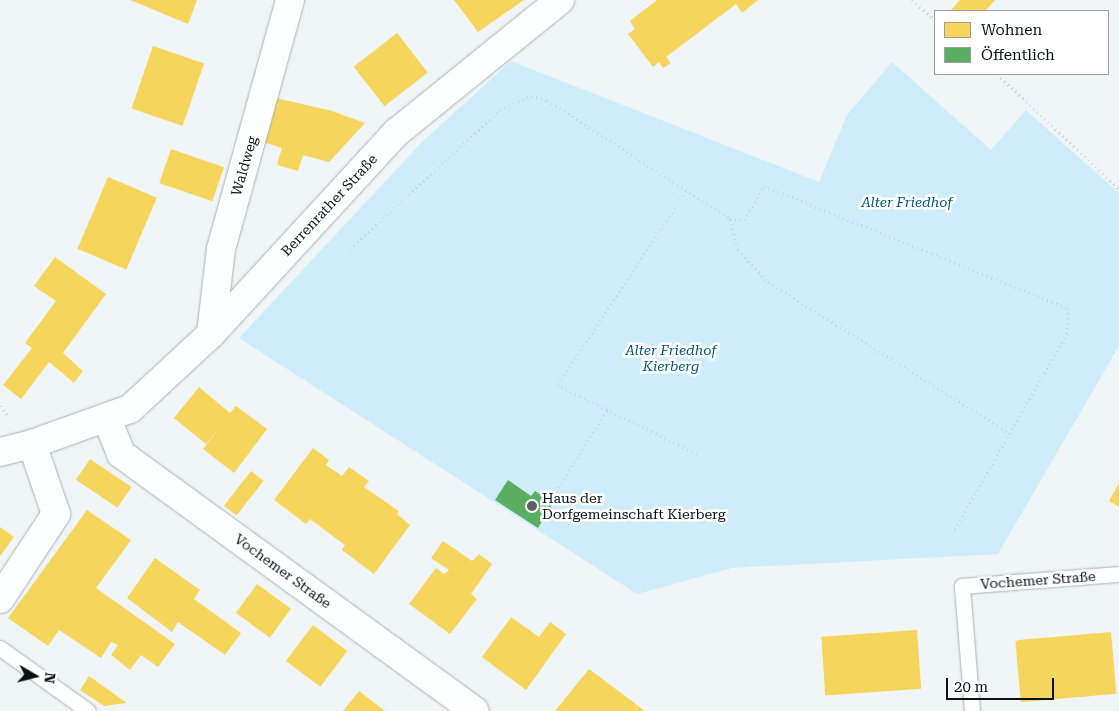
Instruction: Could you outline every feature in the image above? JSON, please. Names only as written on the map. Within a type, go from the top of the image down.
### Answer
[{"type":"street","name":"Waldweg","points":[[211,334],[220,249],[290,0]]},
{"type":"street","name":"Berrenrather Straße","points":[[0,452],[32,444],[107,419],[130,409],[211,334],[397,132],[560,0]]},
{"type":"street","name":"Vochemer Straße","points":[[107,419],[121,454],[475,711]]},
{"type":"street","points":[[0,599],[56,514],[32,444]]},
{"type":"lane","name":"Vochemer Straße","points":[[972,711],[962,586],[1119,574]]},
{"type":"lane","points":[[0,648],[88,711]]},
{"type":"path","points":[[912,0],[934,19]]},
{"type":"path","points":[[998,75],[1119,190]]},
{"type":"path","points":[[350,249],[500,110],[531,96],[547,100],[730,219],[745,220],[764,186],[1068,308],[1067,332],[954,531]]},
{"type":"path","points":[[686,192],[557,385],[699,455]]},
{"type":"path","points":[[730,219],[738,250],[768,282],[1010,433]]},
{"type":"path","points":[[553,496],[607,410]]},
{"type":"green space","name":"Alter Friedhof Kierberg","points":[[511,61],[819,182],[847,115],[892,62],[991,150],[1026,110],[1119,193],[1119,346],[998,554],[732,568],[637,594],[239,338],[423,141]]},
{"type":"building: Wohnen","points":[[130,0],[197,0],[188,24]]},
{"type":"building: Wohnen","points":[[454,0],[524,0],[478,32]]},
{"type":"building: Wohnen","points":[[657,0],[758,0],[742,13],[736,4],[666,57],[671,63],[663,68],[659,62],[653,67],[628,34],[635,29],[630,21]]},
{"type":"building: Wohnen","points":[[960,0],[995,0],[986,10],[951,10]]},
{"type":"building: Wohnen","points":[[397,33],[428,72],[384,106],[354,67]]},
{"type":"building: Wohnen","points":[[153,46],[204,64],[183,126],[132,108]]},
{"type":"building: Wohnen","points":[[276,98],[332,111],[365,123],[329,162],[303,155],[298,171],[277,165],[282,148],[263,142]]},
{"type":"building: Wohnen","points":[[171,149],[224,167],[212,201],[159,183]]},
{"type":"building: Wohnen","points":[[108,177],[157,198],[126,270],[78,249]]},
{"type":"building: Wohnen","points":[[55,257],[106,294],[63,353],[83,371],[74,383],[49,362],[21,399],[3,385],[32,348],[25,343],[56,301],[34,286]]},
{"type":"building: Wohnen","points":[[199,387],[230,413],[236,406],[267,429],[234,473],[203,449],[220,427],[206,444],[174,418]]},
{"type":"building: Wohnen","points":[[313,448],[329,460],[326,465],[342,476],[349,467],[369,481],[364,487],[399,511],[397,514],[410,525],[374,574],[342,550],[345,545],[310,519],[306,524],[274,500]]},
{"type":"building: Wohnen","points":[[90,459],[131,487],[117,508],[76,480]]},
{"type":"building: Wohnen","points":[[251,471],[264,481],[237,516],[224,506]]},
{"type":"building: Wohnen","points":[[1119,483],[1119,507],[1109,501]]},
{"type":"building: Wohnen","points":[[87,510],[131,540],[96,588],[175,644],[158,667],[141,655],[130,670],[111,655],[118,645],[111,642],[101,658],[59,630],[48,646],[8,618]]},
{"type":"building: Wohnen","points":[[0,527],[14,537],[0,556]]},
{"type":"building: Wohnen","points":[[443,541],[472,561],[479,554],[492,564],[471,594],[477,599],[450,634],[409,604],[436,568],[444,574],[449,570],[431,558]]},
{"type":"building: Wohnen","points":[[155,558],[200,590],[194,599],[241,633],[225,655],[178,622],[172,632],[127,598]]},
{"type":"building: Wohnen","points":[[257,584],[291,609],[270,638],[236,613]]},
{"type":"building: Wohnen","points":[[511,617],[539,637],[550,622],[566,634],[526,690],[482,657]]},
{"type":"building: Wohnen","points":[[313,625],[347,651],[320,687],[286,661]]},
{"type":"building: Wohnen","points":[[917,630],[921,689],[825,696],[821,637]]},
{"type":"building: Wohnen","points":[[1111,632],[1116,694],[1021,702],[1015,640]]},
{"type":"building: Wohnen","points":[[589,669],[645,711],[555,711]]},
{"type":"building: Wohnen","points":[[89,676],[127,703],[104,706],[80,690]]},
{"type":"building: Wohnen","points":[[359,691],[385,711],[343,711]]},
{"type":"building: Öffentlich","name":"Haus der Dorfgemeinschaft Kierberg","points":[[508,480],[531,496],[535,491],[553,503],[538,528],[495,500]]},
{"type":"place","name":"Haus der Dorfgemeinschaft Kierberg","points":[[532,506]]},
{"type":"park label","name":"Alter Friedhof","points":[[907,202]]}]
